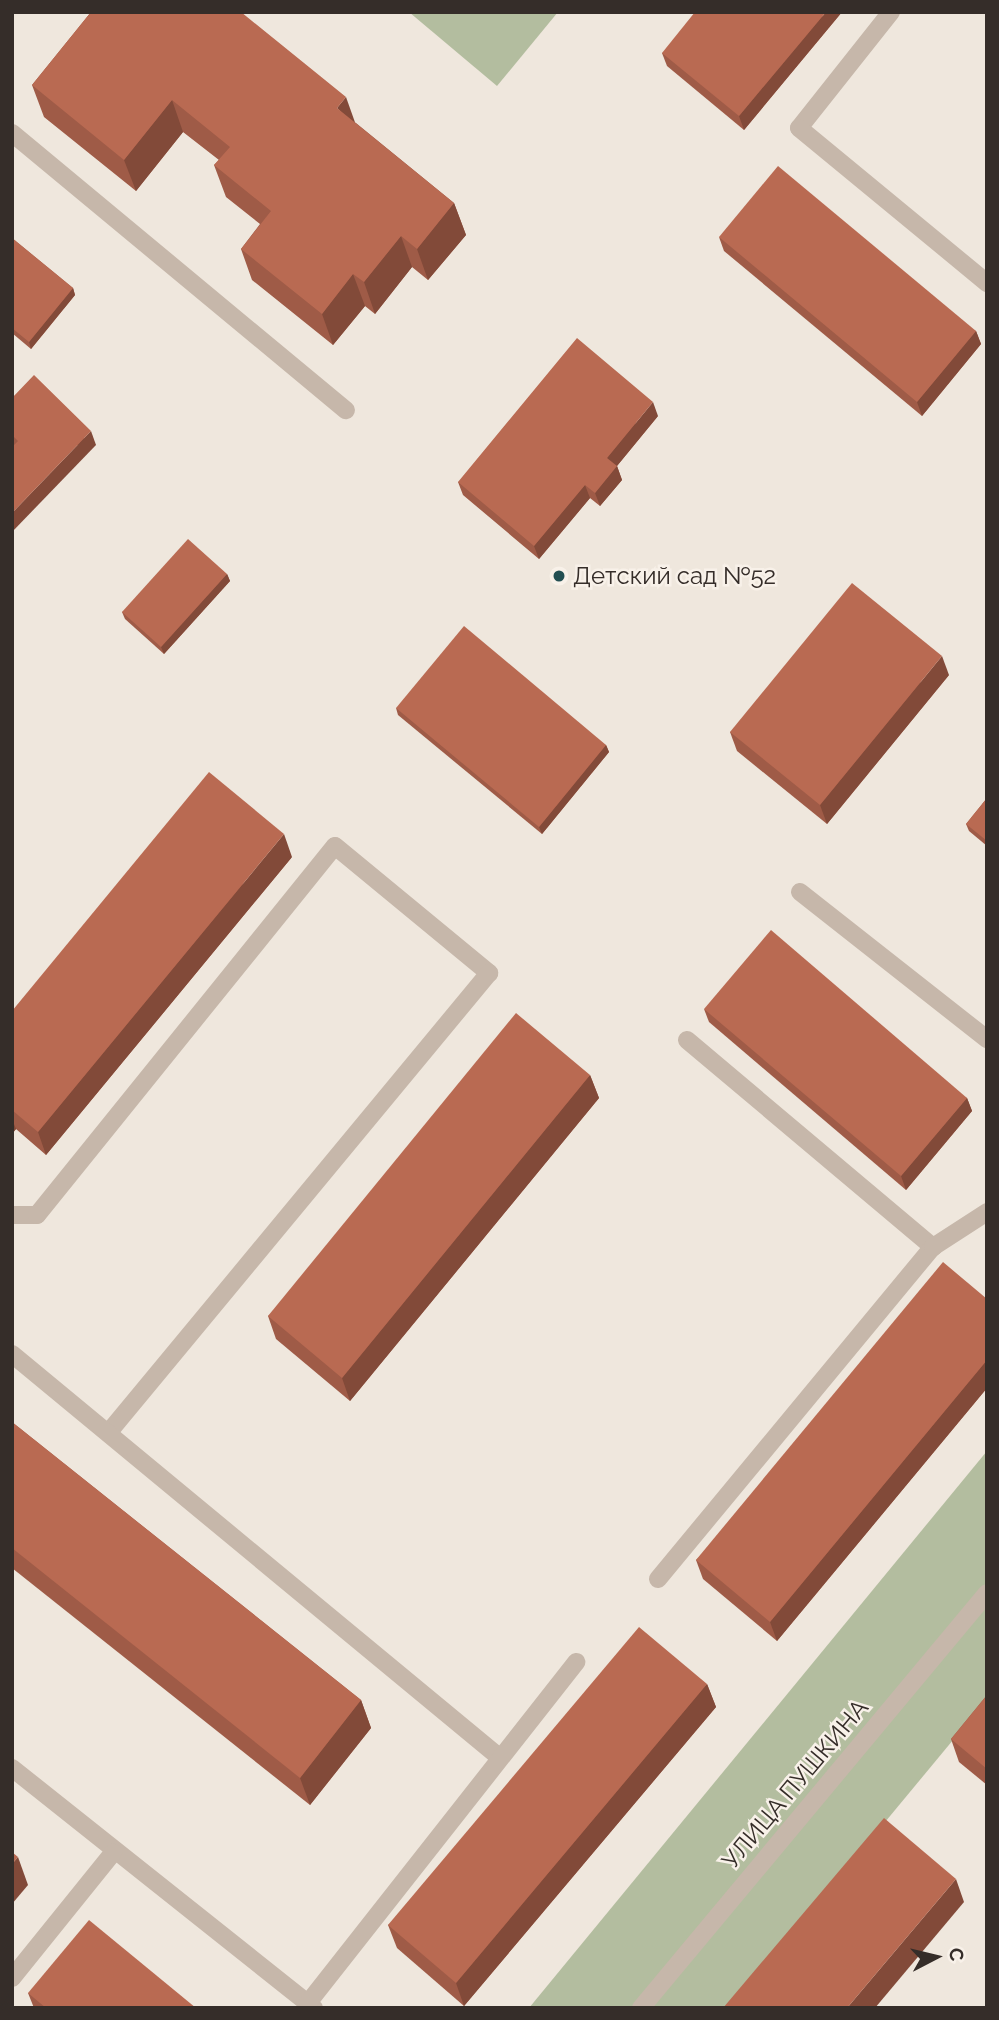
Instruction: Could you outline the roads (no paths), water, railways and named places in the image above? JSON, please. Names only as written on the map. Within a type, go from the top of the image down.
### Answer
[{"type":"street","points":[[891,12],[799,128],[987,283]]},
{"type":"street","points":[[12,133],[346,410]]},
{"type":"street","points":[[12,1215],[37,1214],[335,846],[488,973],[109,1432]]},
{"type":"street","points":[[800,892],[987,1039]]},
{"type":"street","points":[[687,1040],[933,1247]]},
{"type":"street","points":[[658,1579],[933,1247],[987,1212]]},
{"type":"street","points":[[12,1354],[498,1756]]},
{"type":"street","name":"УЛИЦА ПУШКИНА","points":[[641,2008],[987,1592]]},
{"type":"street","points":[[12,1768],[113,1853],[311,2006],[498,1756],[576,1662]]},
{"type":"street","points":[[12,1978],[113,1853]]},
{"type":"place","name":"Детский сад №52","points":[[559,576]]}]
